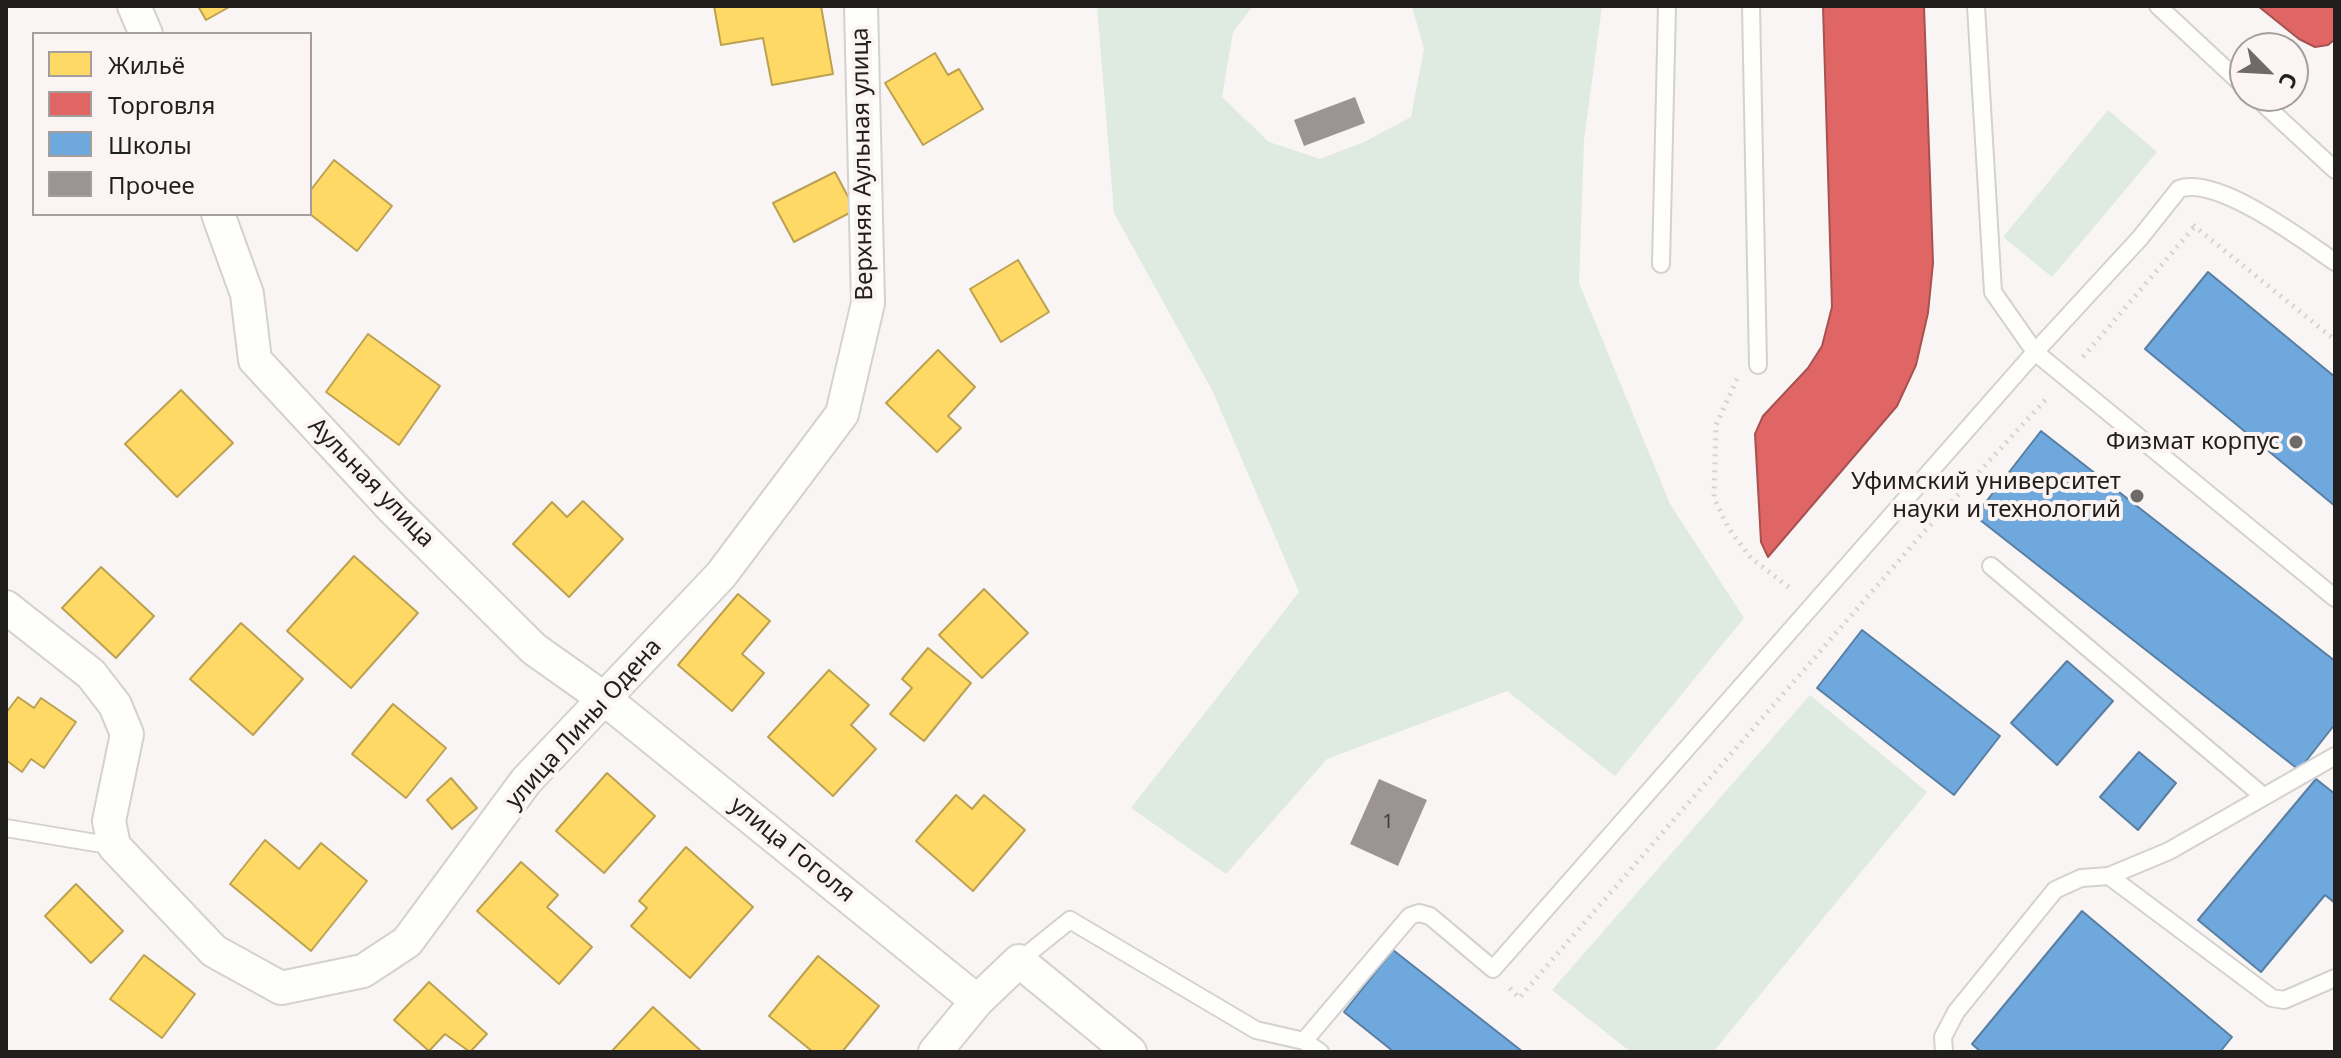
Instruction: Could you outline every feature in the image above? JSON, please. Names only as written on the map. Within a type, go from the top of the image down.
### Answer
[{"type":"street","points":[[134,6],[145,32]]},
{"type":"street","name":"Верхняя Аульная улица","points":[[842,414],[868,303],[861,6]]},
{"type":"street","name":"Аульная улица","points":[[219,216],[247,294],[255,360],[393,509],[534,649],[606,700]]},
{"type":"street","name":"улица Лины Одена","points":[[114,846],[214,951],[281,988],[363,971],[407,942],[526,781],[606,700],[721,575],[842,414]]},
{"type":"street","points":[[6,607],[91,674],[115,705],[127,734],[109,821],[114,846]]},
{"type":"street","name":"улица Гоголя","points":[[606,700],[977,1001]]},
{"type":"street","points":[[935,1052],[977,1001],[1019,961],[1130,1052]]},
{"type":"lane","points":[[1661,264],[1667,6]]},
{"type":"lane","points":[[1751,6],[1758,365]]},
{"type":"lane","points":[[1976,6],[1993,292],[2035,352],[2335,598]]},
{"type":"lane","points":[[2158,6],[2229,72]]},
{"type":"lane","points":[[2272,112],[2335,170]]},
{"type":"lane","points":[[1304,1041],[1410,916],[1419,913],[1430,916],[1493,969],[2179,189],[2202,187],[2267,215],[2335,262]]},
{"type":"lane","points":[[1991,566],[2263,796]]},
{"type":"lane","points":[[1944,1052],[1943,1037],[1956,1012],[2055,890],[2081,878],[2109,876],[2169,851],[2335,756]]},
{"type":"lane","points":[[6,828],[114,846]]},
{"type":"lane","points":[[2109,876],[2275,999],[2284,1000],[2335,978]]},
{"type":"lane","points":[[1019,961],[1070,920],[1256,1030],[1304,1041],[1320,1052]]},
{"type":"path","points":[[2169,203],[2194,227],[2335,340]]},
{"type":"path","points":[[1493,969],[1519,998],[1922,534],[2067,376],[2194,227]]},
{"type":"path","points":[[1758,365],[1738,378],[1716,425],[1714,498],[1729,529],[1751,558],[1812,605]]},
{"type":"shaded area","points":[[1097,6],[1253,6],[1233,32],[1222,97],[1269,142],[1320,159],[1364,142],[1411,117],[1424,49],[1412,6],[1602,6],[1584,140],[1579,283],[1670,504],[1744,618],[1615,776],[1507,691],[1327,759],[1226,874],[1131,808],[1299,592],[1212,390],[1114,213]]},
{"type":"shaded area","points":[[2108,110],[2157,152],[2052,277],[2003,237]]},
{"type":"shaded area","points":[[1810,695],[1927,792],[1713,1052],[1631,1052],[1552,990]]},
{"type":"building: Жильё","points":[[198,6],[231,6],[206,20]]},
{"type":"building: Жильё","points":[[714,6],[821,6],[833,74],[772,85],[763,38],[721,45]]},
{"type":"building: Жильё","points":[[935,53],[948,75],[959,69],[983,109],[923,145],[885,83]]},
{"type":"building: Жильё","points":[[334,160],[392,206],[357,251],[312,216],[312,188]]},
{"type":"building: Жильё","points":[[835,172],[855,210],[794,242],[773,203]]},
{"type":"building: Жильё","points":[[1018,260],[1049,312],[1001,342],[970,289]]},
{"type":"building: Жильё","points":[[368,334],[440,386],[399,445],[326,392]]},
{"type":"building: Жильё","points":[[938,350],[975,387],[948,416],[961,428],[937,452],[886,403]]},
{"type":"building: Жильё","points":[[181,390],[233,443],[177,497],[125,444]]},
{"type":"building: Жильё","points":[[583,501],[623,539],[569,597],[513,544],[552,502],[567,517]]},
{"type":"building: Жильё","points":[[354,556],[418,613],[351,688],[287,631]]},
{"type":"building: Жильё","points":[[101,567],[154,616],[116,658],[62,608]]},
{"type":"building: Жильё","points":[[984,589],[1028,633],[982,678],[939,635]]},
{"type":"building: Жильё","points":[[738,594],[770,621],[742,654],[764,673],[732,711],[678,665]]},
{"type":"building: Жильё","points":[[241,623],[303,679],[253,735],[190,679]]},
{"type":"building: Жильё","points":[[928,648],[971,683],[924,741],[890,714],[912,688],[902,679]]},
{"type":"building: Жильё","points":[[829,670],[869,705],[851,725],[876,749],[833,796],[768,737]]},
{"type":"building: Жильё","points":[[18,697],[34,708],[41,698],[76,722],[44,768],[31,759],[22,772],[6,760],[6,713]]},
{"type":"building: Жильё","points":[[393,704],[446,748],[406,798],[352,754]]},
{"type":"building: Жильё","points":[[607,773],[655,816],[604,873],[556,831]]},
{"type":"building: Жильё","points":[[451,778],[477,808],[452,829],[427,800]]},
{"type":"building: Жильё","points":[[956,795],[972,809],[984,795],[1025,830],[973,891],[916,841]]},
{"type":"building: Жильё","points":[[265,840],[299,869],[321,843],[367,881],[311,951],[230,884]]},
{"type":"building: Жильё","points":[[686,847],[753,907],[690,978],[631,926],[647,908],[639,901]]},
{"type":"building: Жильё","points":[[521,862],[558,895],[547,907],[592,947],[559,984],[477,911]]},
{"type":"building: Жильё","points":[[76,884],[123,931],[91,963],[45,916]]},
{"type":"building: Жильё","points":[[144,955],[195,994],[162,1038],[110,999]]},
{"type":"building: Жильё","points":[[818,956],[879,1006],[842,1052],[813,1052],[769,1016]]},
{"type":"building: Жильё","points":[[429,982],[487,1034],[470,1052],[445,1034],[429,1051],[394,1020]]},
{"type":"building: Жильё","points":[[653,1007],[702,1052],[611,1052]]},
{"type":"building: Торговля","points":[[1823,6],[1924,6],[1933,263],[1928,313],[1916,365],[1897,406],[1768,557],[1761,542],[1755,434],[1763,416],[1808,368],[1822,346],[1832,307]]},
{"type":"building: Торговля","points":[[2258,6],[2335,6],[2334,40],[2328,45],[2315,47],[2309,44],[2309,32],[2290,32]]},
{"type":"building: Школы","name":"Физмат корпус","points":[[2208,272],[2335,377],[2335,506],[2145,349]]},
{"type":"building: Школы","points":[[2041,431],[2335,661],[2335,724],[2299,770],[1975,516]]},
{"type":"building: Школы","points":[[1862,630],[2000,736],[1954,795],[1817,688]]},
{"type":"building: Школы","points":[[2067,661],[2113,701],[2057,765],[2011,723]]},
{"type":"building: Школы","points":[[2139,752],[2176,783],[2138,830],[2100,797]]},
{"type":"building: Школы","points":[[2316,779],[2335,794],[2335,903],[2325,895],[2261,972],[2198,920]]},
{"type":"building: Школы","points":[[2082,911],[2232,1037],[2220,1052],[1981,1052],[1972,1044]]},
{"type":"building: Школы","points":[[1393,950],[1523,1052],[1394,1052],[1344,1012]]},
{"type":"building: Прочее","points":[[1355,97],[1365,123],[1304,146],[1294,120]]},
{"type":"building: Прочее","points":[[1379,779],[1427,800],[1398,866],[1350,844]]},
{"type":"place","name":"Физмат корпус","points":[[2296,442]]},
{"type":"place","name":"Уфимский университет науки и технологий","points":[[2137,496]]}]
